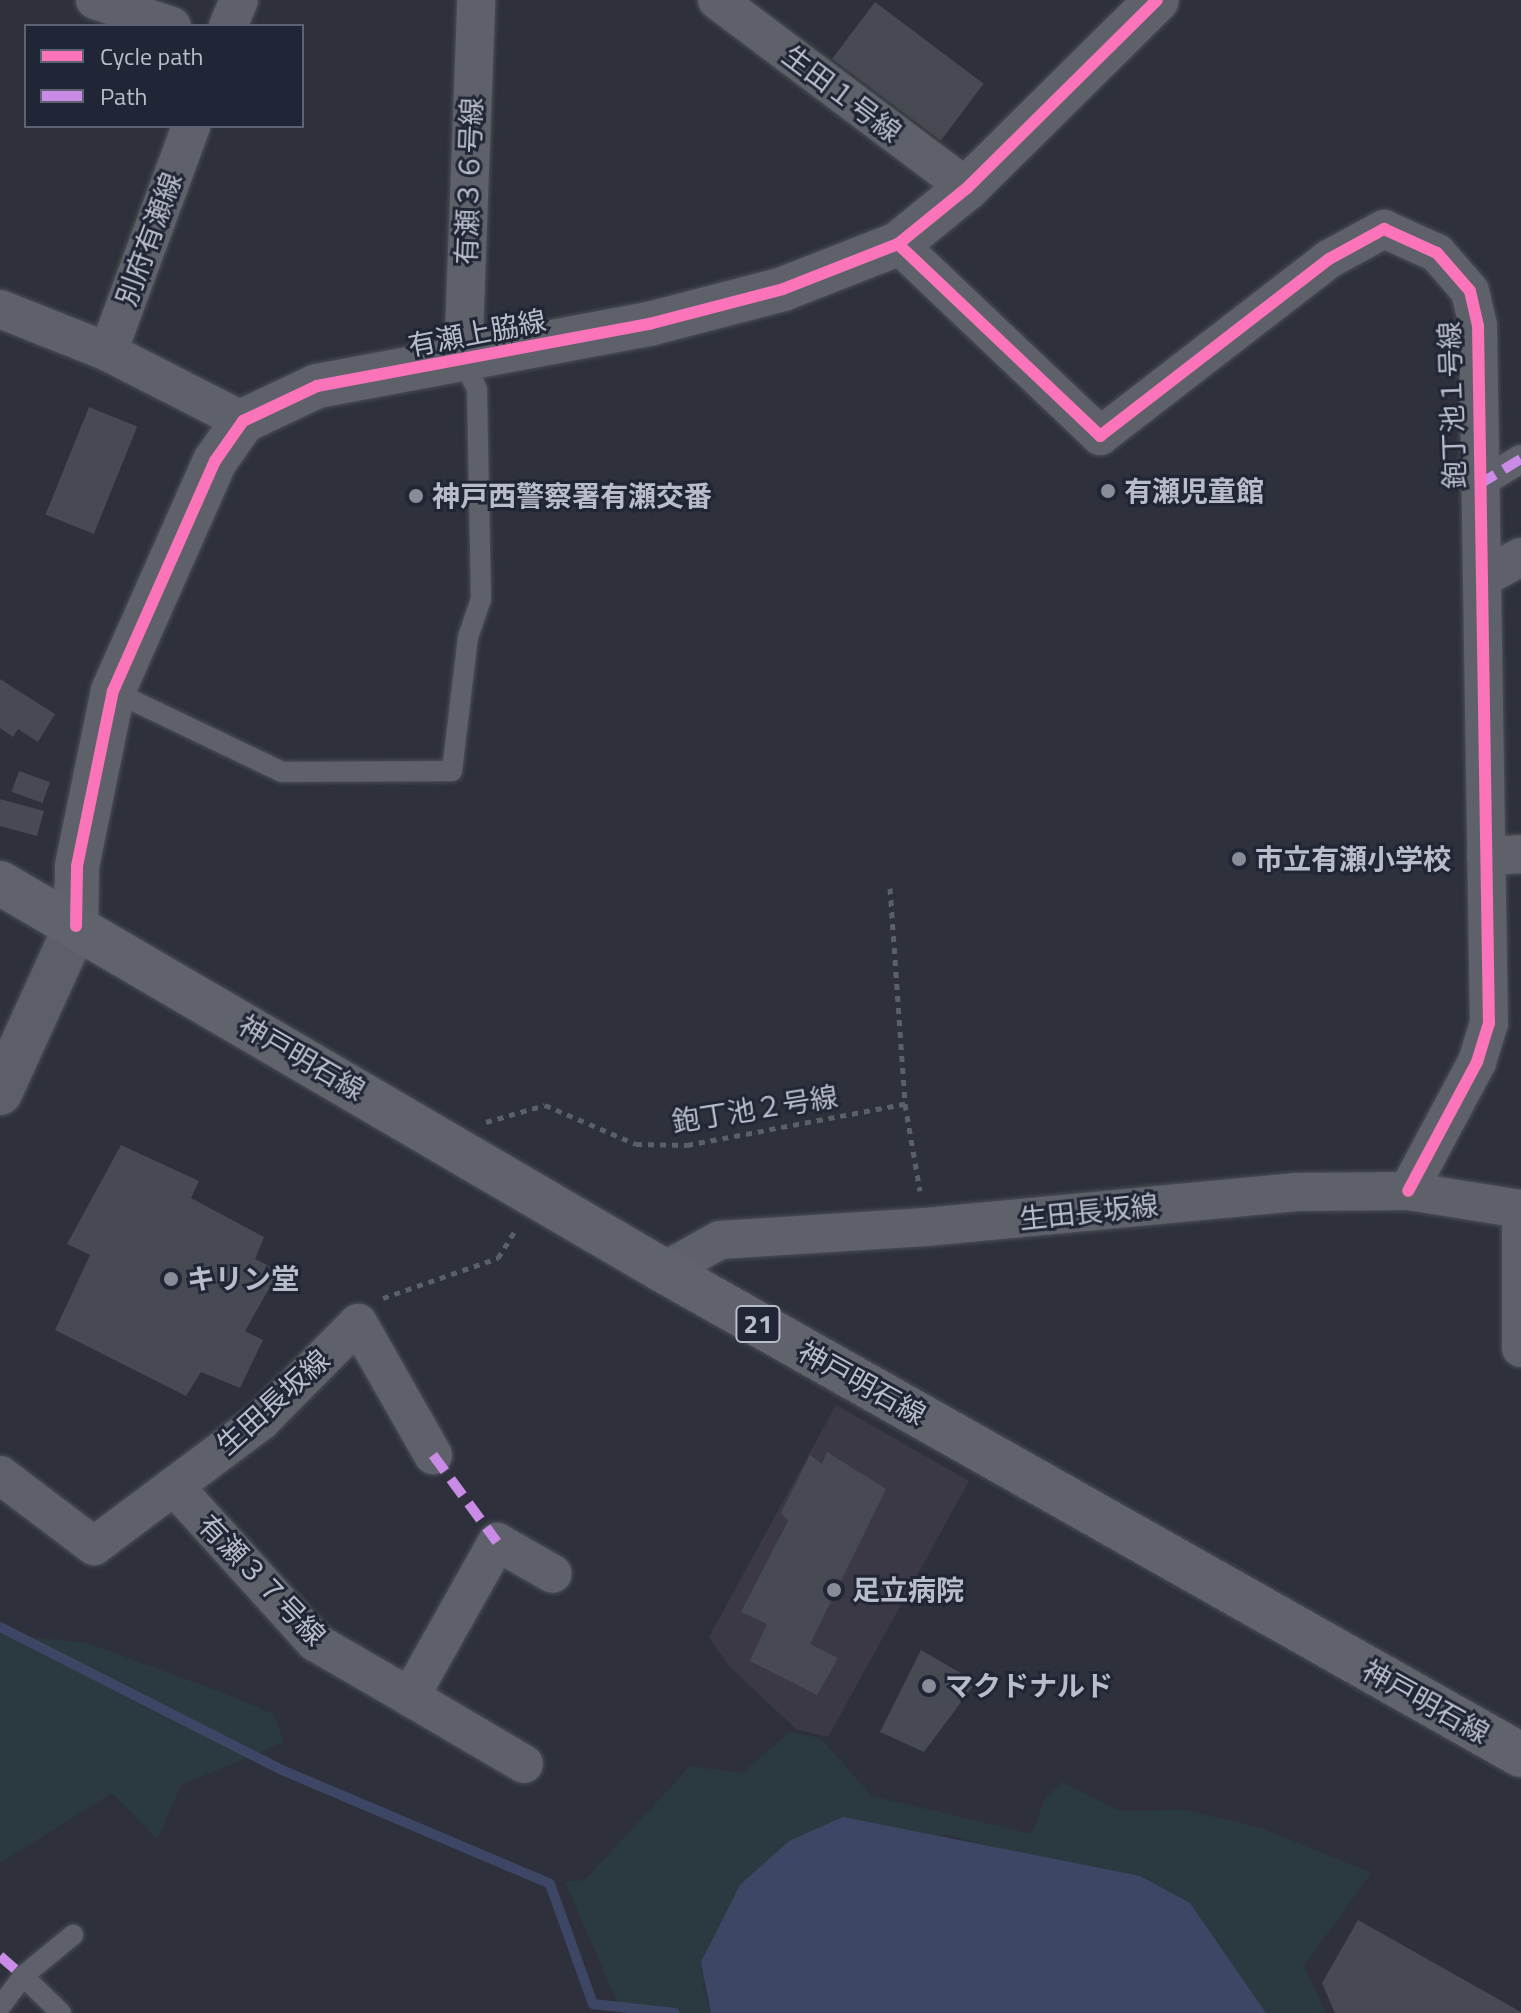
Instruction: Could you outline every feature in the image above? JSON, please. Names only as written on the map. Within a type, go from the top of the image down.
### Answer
[{"type":"main road","name":"神戸明石線","points":[[0,883],[664,1271],[1521,1755]]},
{"type":"main road","points":[[0,1093],[76,926]]},
{"type":"street","points":[[95,0],[166,24]]},
{"type":"street","points":[[229,24],[239,0]]},
{"type":"street","name":"有瀬３６号線","points":[[463,362],[476,0]]},
{"type":"street","name":"生田１号線","points":[[717,0],[754,14],[967,188]]},
{"type":"street","name":"有瀬上脇線","points":[[76,926],[77,866],[113,691],[215,461],[243,421],[317,386],[463,362],[649,324],[783,289],[898,244],[967,188],[1157,0]]},
{"type":"street","name":"別府有瀬線","points":[[108,352],[190,128]]},
{"type":"street","name":"鉋丁池１号線","points":[[898,244],[1100,436],[1329,259],[1384,229],[1437,253],[1470,291],[1478,326],[1478,485],[1504,855],[1489,1023],[1477,1062],[1408,1191]]},
{"type":"street","points":[[0,309],[108,352],[243,421]]},
{"type":"street","points":[[1478,485],[1521,459]]},
{"type":"street","points":[[1484,577],[1521,557]]},
{"type":"street","name":"生田長坂線","points":[[664,1271],[720,1240],[926,1227],[1296,1192],[1408,1191],[1521,1209]]},
{"type":"street","points":[[1521,1209],[1521,1348]]},
{"type":"street","points":[[358,1323],[433,1455]]},
{"type":"street","name":"生田長坂線","points":[[0,1475],[94,1546],[261,1421],[358,1323]]},
{"type":"street","name":"有瀬３７号線","points":[[174,1486],[315,1642],[524,1764]]},
{"type":"street","points":[[410,1697],[497,1542],[553,1574]]},
{"type":"lane","points":[[113,691],[282,772],[452,771],[468,637],[481,599],[477,389],[463,362]]},
{"type":"lane","points":[[0,2007],[23,1976],[73,1935]]},
{"type":"lane","points":[[23,1976],[61,2013]]},
{"type":"path","points":[[890,888],[905,1104],[926,1227]]},
{"type":"path","points":[[358,1323],[381,1299],[498,1258],[536,1195]]},
{"type":"shaded area","points":[[836,1405],[969,1481],[828,1737],[796,1729],[728,1665],[709,1637]]},
{"type":"shaded area","points":[[0,1634],[87,1643],[226,1694],[273,1714],[284,1742],[181,1785],[157,1839],[112,1793],[0,1863]]},
{"type":"shaded area","points":[[790,1732],[820,1738],[872,1796],[1032,1834],[1045,1798],[1062,1782],[1120,1811],[1186,1810],[1264,1829],[1371,1873],[1304,1966],[1326,2013],[1266,2013],[1190,1903],[946,1834],[702,1983],[711,2013],[622,2013],[565,1882],[585,1880],[690,1766],[742,1773]]},
{"type":"water","points":[[843,1817],[1140,1876],[1190,1903],[1266,2013],[711,2013],[701,1962],[740,1885],[789,1841]]},
{"type":"building","points":[[875,2],[984,84],[941,141],[832,59]]},
{"type":"building","points":[[89,407],[137,426],[94,534],[46,515]]},
{"type":"building","points":[[0,679],[55,714],[38,742],[18,729],[13,737],[0,728]]},
{"type":"building","points":[[19,771],[50,782],[42,803],[11,792]]},
{"type":"building","points":[[0,799],[44,811],[37,836],[0,826]]},
{"type":"building","points":[[121,1145],[199,1181],[191,1198],[264,1237],[255,1259],[279,1271],[245,1331],[263,1340],[240,1388],[201,1372],[186,1396],[55,1330],[90,1255],[67,1244]]},
{"type":"building","points":[[827,1452],[886,1489],[810,1644],[838,1658],[817,1695],[750,1661],[767,1624],[741,1612],[788,1521],[781,1513],[810,1455],[822,1464]]},
{"type":"building","points":[[921,1650],[976,1682],[924,1752],[880,1732]]},
{"type":"building","points":[[1358,1920],[1521,2013],[1335,2013],[1322,1983]]},
{"type":"waterway","points":[[0,1627],[282,1770],[550,1884],[593,2004],[675,2013]]},
{"type":"marked path","points":[[1478,485],[1521,459]]},
{"type":"marked path","points":[[433,1455],[497,1542]]},
{"type":"marked path","points":[[0,1956],[23,1976]]},
{"type":"cycle path","points":[[76,926],[77,866],[113,691],[215,461],[243,421],[317,386],[649,324],[783,289],[898,244],[967,188],[1157,0]]},
{"type":"cycle path","points":[[898,244],[1100,436],[1329,259],[1384,229],[1437,253],[1470,291],[1478,326],[1489,1023],[1477,1062],[1408,1191]]},
{"type":"place","name":"有瀬児童館","points":[[1108,491]]},
{"type":"place","name":"神戸西警察署有瀬交番","points":[[416,496]]},
{"type":"place","name":"市立有瀬小学校","points":[[1239,859]]},
{"type":"place","name":"キリン堂","points":[[171,1279]]},
{"type":"place","name":"足立病院","points":[[834,1590]]},
{"type":"place","name":"マクドナルド","points":[[929,1686]]}]
